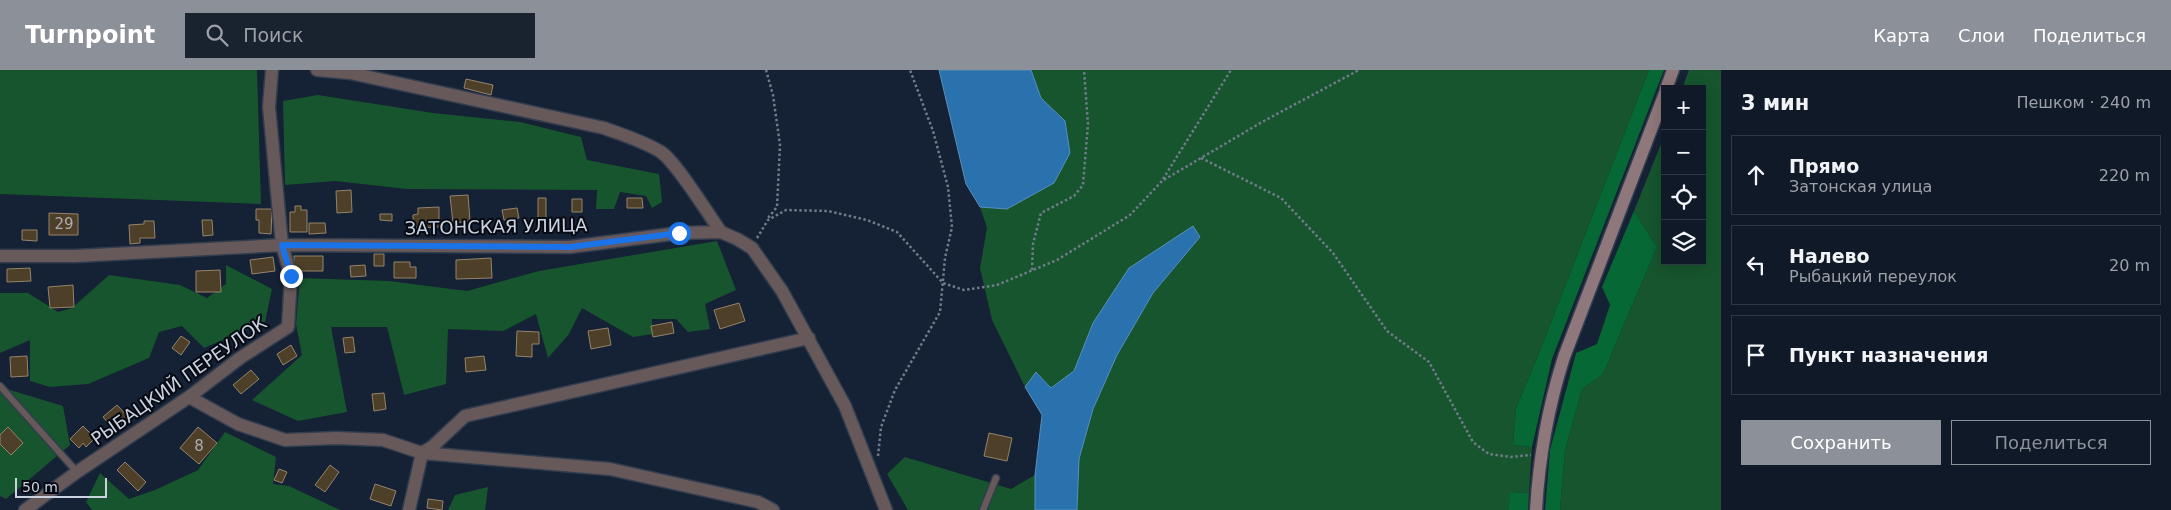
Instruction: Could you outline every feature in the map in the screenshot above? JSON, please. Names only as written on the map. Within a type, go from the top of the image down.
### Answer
[{"type":"street","name":"РЫБАЦКИЙ ПЕРЕУЛОК","points":[[25,510],[77,472],[189,396],[240,358],[288,327],[291,276],[282,245],[269,107],[272,70]]},
{"type":"street","points":[[317,70],[350,73],[594,126],[634,139],[662,153],[681,175],[721,232]]},
{"type":"street","points":[[1667,85],[1673,70]]},
{"type":"street","points":[[1536,510],[1542,453],[1551,398],[1564,357],[1661,103]]},
{"type":"street","name":"ЗАТОНСКАЯ УЛИЦА","points":[[0,256],[76,256],[282,245],[570,247],[679,233],[721,232],[752,248],[777,283],[845,406],[886,510]]},
{"type":"street","points":[[422,452],[432,447],[465,416],[809,338]]},
{"type":"street","points":[[189,396],[238,424],[285,440],[337,438],[383,440],[422,452],[610,468],[758,502],[774,510]]},
{"type":"street","points":[[409,510],[422,452]]},
{"type":"lane","points":[[0,386],[77,472]]},
{"type":"lane","points":[[983,510],[996,478]]},
{"type":"path","points":[[752,248],[777,207],[780,145],[773,95],[766,70]]},
{"type":"path","points":[[875,480],[881,427],[896,390],[940,312],[945,258],[952,227],[948,187],[933,131],[910,70]]},
{"type":"path","points":[[1032,270],[1033,244],[1041,213],[1074,196],[1083,184],[1088,124],[1084,70]]},
{"type":"path","points":[[768,220],[786,210],[828,211],[867,220],[897,232],[943,283],[964,290],[997,285],[1057,260],[1130,215],[1162,181],[1231,70]]},
{"type":"path","points":[[1162,181],[1262,122],[1359,70]]},
{"type":"path","points":[[1201,158],[1281,198],[1333,253],[1387,331],[1429,362],[1473,442],[1489,454],[1512,457],[1542,453]]},
{"type":"green space","points":[[0,70],[257,70],[261,204],[0,194]]},
{"type":"green space","points":[[1031,70],[1649,70],[1516,408],[1513,445],[1532,447],[1529,493],[1512,492],[1508,510],[1077,510],[1079,459],[1093,409],[1117,355],[1153,293],[1200,237],[1093,323],[1074,372],[1051,388],[1037,372],[1025,387],[992,320],[980,268],[987,228],[980,207],[1007,208],[1065,121],[1041,98]]},
{"type":"green space","points":[[1649,70],[1664,70],[1552,359],[1532,447],[1513,445],[1516,408]]},
{"type":"green space","points":[[1689,70],[1721,70],[1721,510],[1560,510],[1565,451],[1582,389],[1603,374],[1657,247],[1634,211],[1661,144],[1661,265],[1706,265],[1706,85],[1683,85]]},
{"type":"green space","points":[[318,95],[433,113],[520,122],[581,137],[587,160],[659,174],[662,202],[652,208],[646,196],[620,192],[614,209],[596,209],[597,190],[407,189],[335,181],[285,185],[283,101]]},
{"type":"green space","points":[[1634,211],[1657,247],[1603,374],[1582,389],[1565,451],[1560,510],[1545,510],[1550,450],[1576,353],[1597,344],[1610,305],[1602,287]]},
{"type":"green space","points":[[717,241],[736,290],[705,304],[710,329],[688,332],[676,319],[652,319],[653,334],[633,337],[582,308],[569,334],[548,358],[536,314],[503,331],[448,329],[446,384],[404,395],[387,327],[331,327],[347,412],[298,421],[252,400],[302,355],[296,324],[300,278],[389,281],[467,291],[539,271]]},
{"type":"green space","points":[[226,265],[272,289],[265,322],[204,348],[182,326],[159,332],[149,358],[88,384],[50,387],[30,381],[30,340],[0,353],[0,293],[28,293],[58,312],[72,308],[109,275],[180,285],[207,298],[226,284]]},
{"type":"green space","points":[[0,387],[63,406],[70,445],[6,499],[0,496]]},
{"type":"green space","points":[[225,432],[276,457],[273,484],[289,486],[340,510],[92,510],[86,502],[100,473],[129,499],[155,490],[198,470]]},
{"type":"green space","points":[[905,457],[1011,489],[1035,475],[1035,510],[908,510],[887,474]]},
{"type":"green space","points":[[488,487],[485,510],[448,510],[455,495]]},
{"type":"green space","points":[[1511,492],[1529,493],[1528,510],[1508,510]]},
{"type":"water","points":[[939,70],[1031,70],[1041,98],[1065,121],[1070,153],[1054,183],[1007,209],[980,207],[966,184]]},
{"type":"water","points":[[1193,226],[1200,237],[1153,293],[1117,355],[1093,409],[1079,459],[1077,510],[1035,510],[1035,475],[1042,415],[1025,387],[1036,372],[1051,388],[1074,371],[1093,323],[1129,268]]},
{"type":"building","points":[[466,79],[493,85],[491,95],[464,88]]},
{"type":"building","points":[[351,190],[352,212],[337,213],[336,191]]},
{"type":"building","points":[[468,195],[470,221],[453,223],[450,196]]},
{"type":"building","points":[[538,198],[546,198],[546,218],[538,218]]},
{"type":"building","points":[[627,198],[642,198],[643,208],[627,208]]},
{"type":"building","points":[[572,199],[582,199],[582,212],[572,212]]},
{"type":"building","points":[[295,206],[301,206],[301,210],[307,210],[307,232],[290,232],[290,212],[295,212]]},
{"type":"building","points":[[439,207],[439,227],[413,228],[413,215],[418,214],[418,208]]},
{"type":"building","points":[[517,208],[519,218],[504,220],[502,210]]},
{"type":"building","points":[[256,209],[272,209],[271,234],[259,233],[259,220],[256,220]]},
{"type":"building","points":[[49,213],[78,214],[78,235],[49,235]]},
{"type":"building","points":[[380,214],[392,214],[392,221],[380,220]]},
{"type":"building","points":[[202,220],[212,220],[213,235],[203,236]]},
{"type":"building","points":[[144,221],[154,221],[155,238],[140,238],[140,243],[130,244],[129,225],[144,224]]},
{"type":"building","points":[[309,223],[325,223],[326,233],[309,234]]},
{"type":"building","points":[[22,230],[37,230],[37,241],[22,240]]},
{"type":"building","points":[[374,254],[384,254],[384,266],[374,266]]},
{"type":"building","points":[[294,256],[323,256],[323,271],[294,271]]},
{"type":"building","points":[[273,257],[275,271],[252,274],[250,260]]},
{"type":"building","points":[[491,258],[492,278],[456,279],[456,260]]},
{"type":"building","points":[[394,262],[410,262],[410,267],[416,267],[416,278],[394,278]]},
{"type":"building","points":[[365,265],[366,276],[351,277],[350,266]]},
{"type":"building","points":[[30,268],[31,281],[7,282],[7,269]]},
{"type":"building","points":[[220,270],[221,292],[196,292],[196,271]]},
{"type":"building","points":[[73,285],[74,307],[50,308],[48,287]]},
{"type":"building","points":[[739,303],[745,321],[720,329],[714,310]]},
{"type":"building","points":[[672,322],[674,333],[653,337],[651,326]]},
{"type":"building","points":[[608,328],[611,345],[591,349],[588,331]]},
{"type":"building","points":[[517,331],[539,332],[539,344],[532,344],[532,357],[516,356]]},
{"type":"building","points":[[181,336],[190,342],[181,355],[172,348]]},
{"type":"building","points":[[353,337],[355,352],[345,353],[343,338]]},
{"type":"building","points":[[291,345],[297,356],[283,365],[277,354]]},
{"type":"building","points":[[27,356],[28,376],[11,377],[10,357]]},
{"type":"building","points":[[484,356],[486,370],[466,372],[465,358]]},
{"type":"building","points":[[251,370],[259,379],[241,394],[233,385]]},
{"type":"building","points":[[384,393],[386,409],[374,411],[372,394]]},
{"type":"building","points":[[117,405],[131,420],[117,433],[103,417]]},
{"type":"building","points":[[83,426],[95,438],[86,447],[83,443],[79,448],[70,439]]},
{"type":"building","points":[[8,427],[23,443],[11,455],[0,444],[0,435]]},
{"type":"building","points":[[198,427],[217,443],[199,464],[180,448]]},
{"type":"building","points":[[989,433],[1012,438],[1007,461],[984,456]]},
{"type":"building","points":[[125,462],[146,482],[138,491],[117,470]]},
{"type":"building","points":[[330,465],[339,472],[325,492],[315,485]]},
{"type":"building","points":[[279,469],[287,472],[282,483],[274,480]]},
{"type":"building","points":[[375,484],[396,491],[391,506],[370,499]]},
{"type":"building","points":[[428,499],[443,501],[442,510],[427,508]]},
{"type":"route","points":[[291,276],[282,245],[570,247],[679,233]]}]
